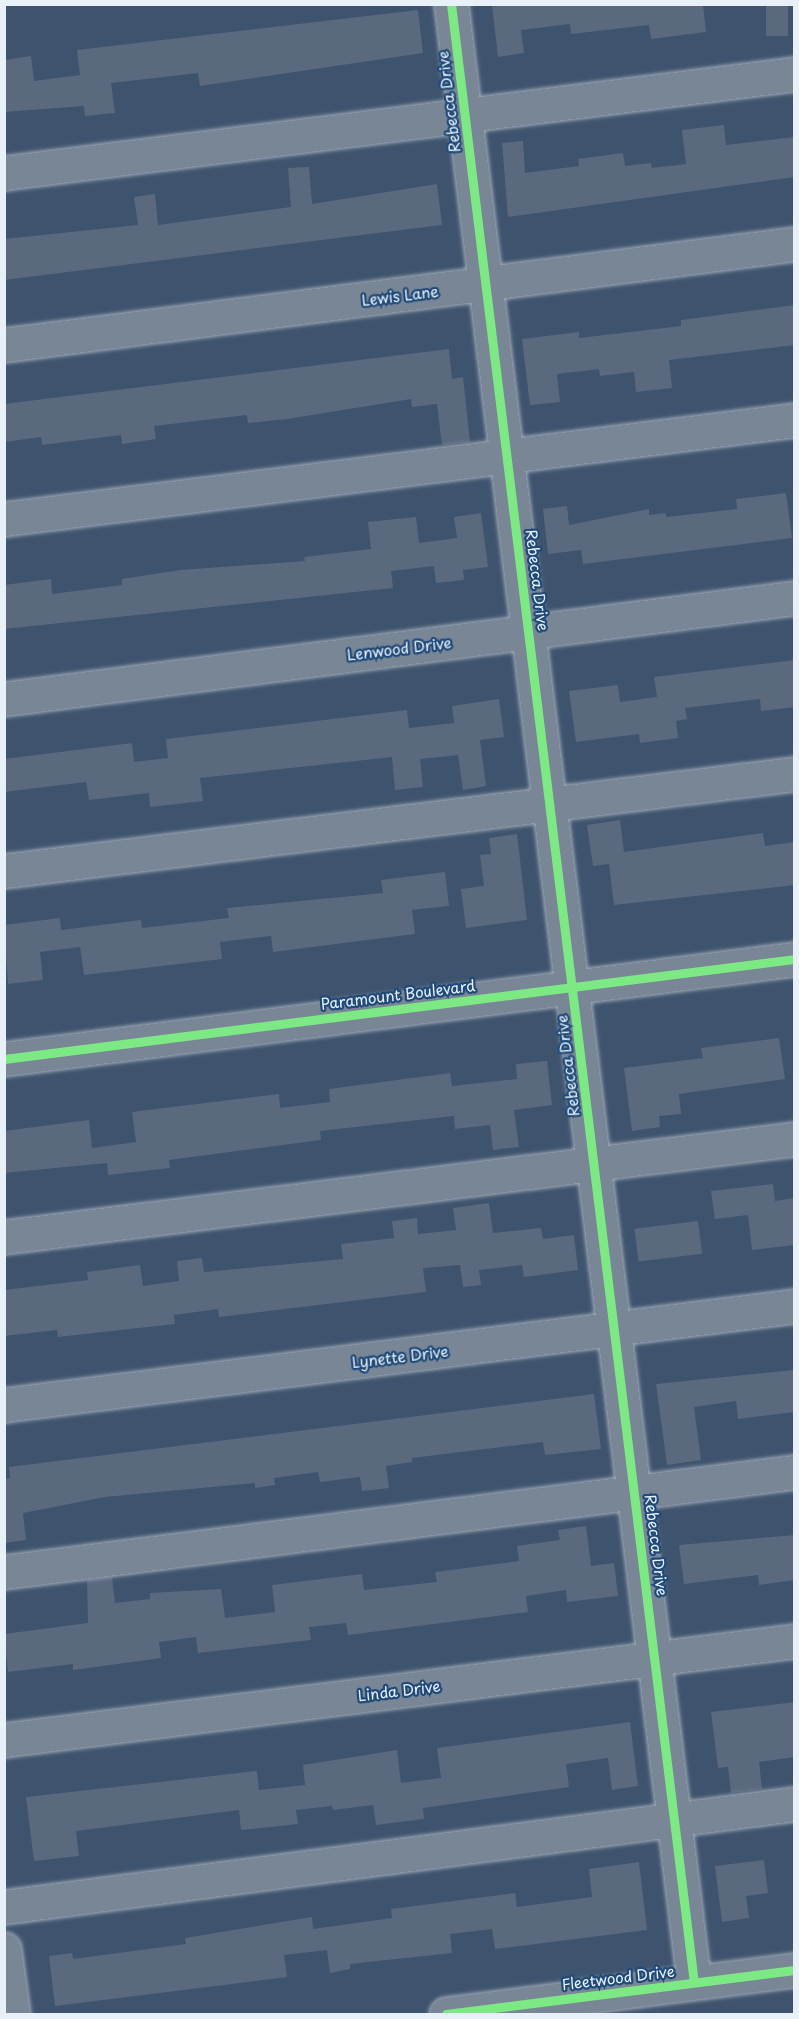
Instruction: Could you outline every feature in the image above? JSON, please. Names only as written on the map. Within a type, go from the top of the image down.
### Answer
[{"type":"street","name":"Rebecca Drive","points":[[451,4],[694,1982]]},
{"type":"street","points":[[4,173],[795,74]]},
{"type":"street","name":"Lewis Lane","points":[[4,345],[795,244]]},
{"type":"street","points":[[4,519],[795,420]]},
{"type":"street","name":"Lenwood Drive","points":[[4,699],[795,598]]},
{"type":"street","points":[[4,871],[795,774]]},
{"type":"street","name":"Paramount Boulevard","points":[[4,1059],[795,959]]},
{"type":"street","points":[[4,1237],[795,1138]]},
{"type":"street","name":"Lynette Drive","points":[[4,1405],[795,1306]]},
{"type":"street","points":[[4,1572],[795,1472]]},
{"type":"street","name":"Linda Drive","points":[[4,1740],[795,1641]]},
{"type":"street","points":[[4,1907],[795,1804]]},
{"type":"street","points":[[4,1949],[13,2014]]},
{"type":"street","name":"Fleetwood Drive","points":[[446,2014],[795,1970]]},
{"type":"building","points":[[492,4],[703,4],[706,32],[651,39],[649,25],[571,34],[570,24],[521,30],[524,53],[498,57]]},
{"type":"building","points":[[766,4],[788,4],[788,36],[766,36]]},
{"type":"building","points":[[418,10],[423,53],[200,86],[198,73],[111,83],[115,113],[85,116],[84,106],[4,112],[4,60],[31,56],[34,81],[80,75],[77,50]]},
{"type":"building","points":[[724,125],[726,145],[795,137],[795,177],[508,217],[502,143],[523,141],[525,173],[579,166],[578,159],[623,153],[625,166],[651,163],[652,168],[686,164],[682,130]]},
{"type":"building","points":[[309,167],[312,204],[437,184],[442,225],[4,280],[4,239],[138,225],[134,197],[155,194],[158,225],[291,207],[288,168]]},
{"type":"building","points":[[795,305],[795,345],[669,360],[672,388],[636,392],[634,372],[600,376],[599,369],[557,374],[560,402],[530,405],[522,339],[579,332],[579,338],[681,326],[681,320]]},
{"type":"building","points":[[449,349],[452,379],[463,377],[470,442],[442,445],[437,404],[412,407],[411,399],[287,419],[248,423],[247,415],[154,426],[156,439],[122,444],[121,435],[42,445],[41,437],[4,442],[4,404]]},
{"type":"building","points":[[786,493],[792,538],[583,564],[581,550],[548,554],[543,509],[567,506],[569,525],[649,509],[649,515],[666,513],[666,517],[737,509],[736,499]]},
{"type":"building","points":[[481,513],[488,567],[463,570],[464,580],[436,583],[434,566],[391,571],[393,588],[4,629],[4,585],[51,579],[52,594],[122,585],[122,579],[180,570],[305,561],[304,557],[371,549],[368,522],[416,517],[419,543],[457,538],[454,517]]},
{"type":"building","points":[[795,660],[795,707],[761,711],[760,699],[685,708],[687,719],[676,721],[678,738],[640,743],[639,734],[576,742],[569,691],[618,685],[620,702],[657,697],[654,677]]},
{"type":"building","points":[[499,699],[504,737],[480,740],[486,786],[463,790],[458,755],[420,759],[423,787],[395,790],[392,757],[200,778],[203,801],[150,807],[149,793],[89,800],[86,782],[4,792],[4,759],[132,743],[134,762],[168,758],[166,739],[407,710],[409,728],[454,723],[452,706]]},
{"type":"building","points":[[620,820],[624,852],[763,833],[765,846],[795,842],[795,885],[614,905],[609,864],[593,866],[587,825]]},
{"type":"building","points":[[517,834],[527,920],[466,928],[461,889],[484,886],[480,855],[491,854],[489,838]]},
{"type":"building","points":[[445,872],[449,906],[412,910],[415,934],[273,952],[271,936],[220,942],[222,959],[84,975],[80,947],[40,952],[43,980],[8,984],[4,925],[60,918],[61,930],[141,920],[142,928],[229,918],[227,908],[383,893],[381,880]]},
{"type":"building","points":[[779,1038],[785,1079],[679,1094],[681,1114],[659,1116],[660,1127],[632,1131],[624,1068],[703,1058],[701,1048]]},
{"type":"building","points":[[547,1061],[552,1105],[514,1110],[519,1147],[493,1150],[490,1125],[455,1129],[454,1116],[320,1131],[321,1140],[169,1160],[170,1168],[108,1175],[107,1163],[4,1173],[4,1131],[89,1120],[92,1148],[136,1142],[132,1112],[279,1094],[280,1108],[330,1102],[329,1089],[450,1073],[452,1086],[517,1079],[516,1064]]},
{"type":"building","points":[[773,1184],[775,1201],[795,1198],[795,1245],[752,1250],[748,1215],[715,1219],[711,1191]]},
{"type":"building","points":[[489,1203],[493,1233],[541,1228],[543,1239],[574,1235],[578,1270],[524,1277],[522,1265],[479,1270],[481,1285],[463,1287],[460,1265],[423,1268],[426,1292],[219,1317],[218,1309],[174,1315],[175,1324],[58,1337],[57,1330],[4,1336],[4,1290],[88,1280],[87,1272],[140,1265],[143,1286],[179,1281],[177,1261],[202,1258],[204,1272],[343,1259],[341,1244],[394,1238],[392,1221],[417,1218],[418,1234],[456,1230],[453,1208]]},
{"type":"building","points":[[698,1221],[702,1254],[638,1262],[634,1229]]},
{"type":"building","points":[[795,1370],[795,1412],[738,1419],[736,1401],[694,1407],[701,1460],[667,1465],[656,1384]]},
{"type":"building","points":[[594,1394],[601,1449],[545,1455],[543,1442],[412,1458],[412,1462],[386,1466],[389,1488],[362,1491],[360,1477],[320,1482],[318,1472],[274,1478],[275,1485],[255,1488],[255,1483],[105,1497],[23,1513],[26,1540],[4,1543],[4,1479],[10,1478],[9,1467]]},
{"type":"building","points":[[586,1526],[591,1566],[614,1563],[618,1596],[567,1602],[566,1590],[526,1596],[528,1612],[348,1635],[346,1623],[309,1627],[311,1640],[198,1653],[196,1637],[159,1642],[161,1658],[73,1670],[73,1664],[8,1672],[4,1634],[88,1623],[87,1580],[112,1577],[115,1603],[150,1599],[150,1593],[221,1589],[225,1618],[275,1612],[272,1585],[362,1574],[364,1590],[437,1582],[435,1572],[519,1561],[517,1546],[560,1540],[558,1530]]},
{"type":"building","points":[[795,1535],[795,1580],[759,1585],[758,1575],[684,1584],[679,1545]]},
{"type":"building","points":[[795,1702],[795,1757],[759,1762],[762,1789],[731,1793],[728,1767],[718,1768],[711,1712]]},
{"type":"building","points":[[630,1722],[638,1786],[612,1790],[608,1758],[566,1764],[569,1787],[423,1808],[424,1819],[376,1825],[373,1805],[333,1810],[332,1806],[296,1810],[298,1824],[241,1830],[239,1810],[76,1831],[79,1856],[34,1861],[26,1797],[257,1771],[259,1790],[305,1785],[303,1765],[397,1750],[401,1783],[441,1778],[437,1748]]},
{"type":"building","points":[[764,1860],[768,1893],[746,1896],[749,1918],[722,1922],[715,1866]]},
{"type":"building","points":[[639,1862],[647,1930],[495,1949],[492,1929],[450,1934],[452,1953],[350,1964],[350,1969],[330,1973],[327,1950],[284,1955],[287,1977],[55,2006],[49,1956],[72,1953],[73,1959],[186,1944],[185,1938],[312,1917],[313,1929],[392,1918],[391,1909],[515,1893],[517,1907],[592,1897],[589,1869]]},
{"type":"cycle path","points":[[451,4],[694,1982]]},
{"type":"cycle path","points":[[4,1059],[794,959]]},
{"type":"cycle path","points":[[446,2014],[794,1970]]}]
